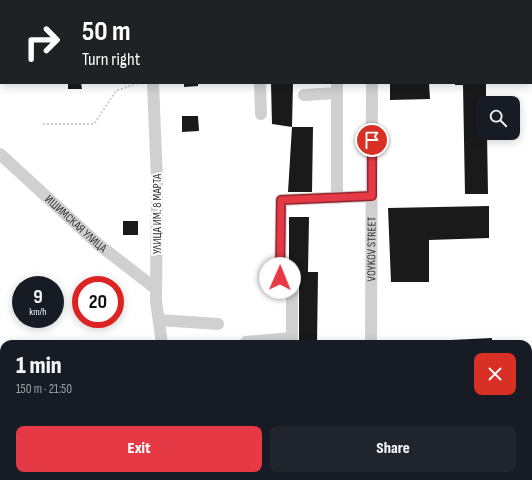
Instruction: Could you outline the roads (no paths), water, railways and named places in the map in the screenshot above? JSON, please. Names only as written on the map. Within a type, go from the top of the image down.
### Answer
[{"type":"street","name":"УЛИЦА ИМ. 8 МАРТА","points":[[154,84],[157,181],[156,289],[162,340]]},
{"type":"street","points":[[260,84],[261,114]]},
{"type":"street","name":"VOYKOV STREET","points":[[371,340],[372,84]]},
{"type":"street","points":[[304,95],[337,88],[337,198]]},
{"type":"street","name":"ИШИМСКАЯ УЛИЦА","points":[[0,154],[98,244],[156,289]]},
{"type":"street","points":[[269,340],[292,338],[292,278],[280,278],[281,200],[372,196]]},
{"type":"street","points":[[159,320],[218,324]]}]
